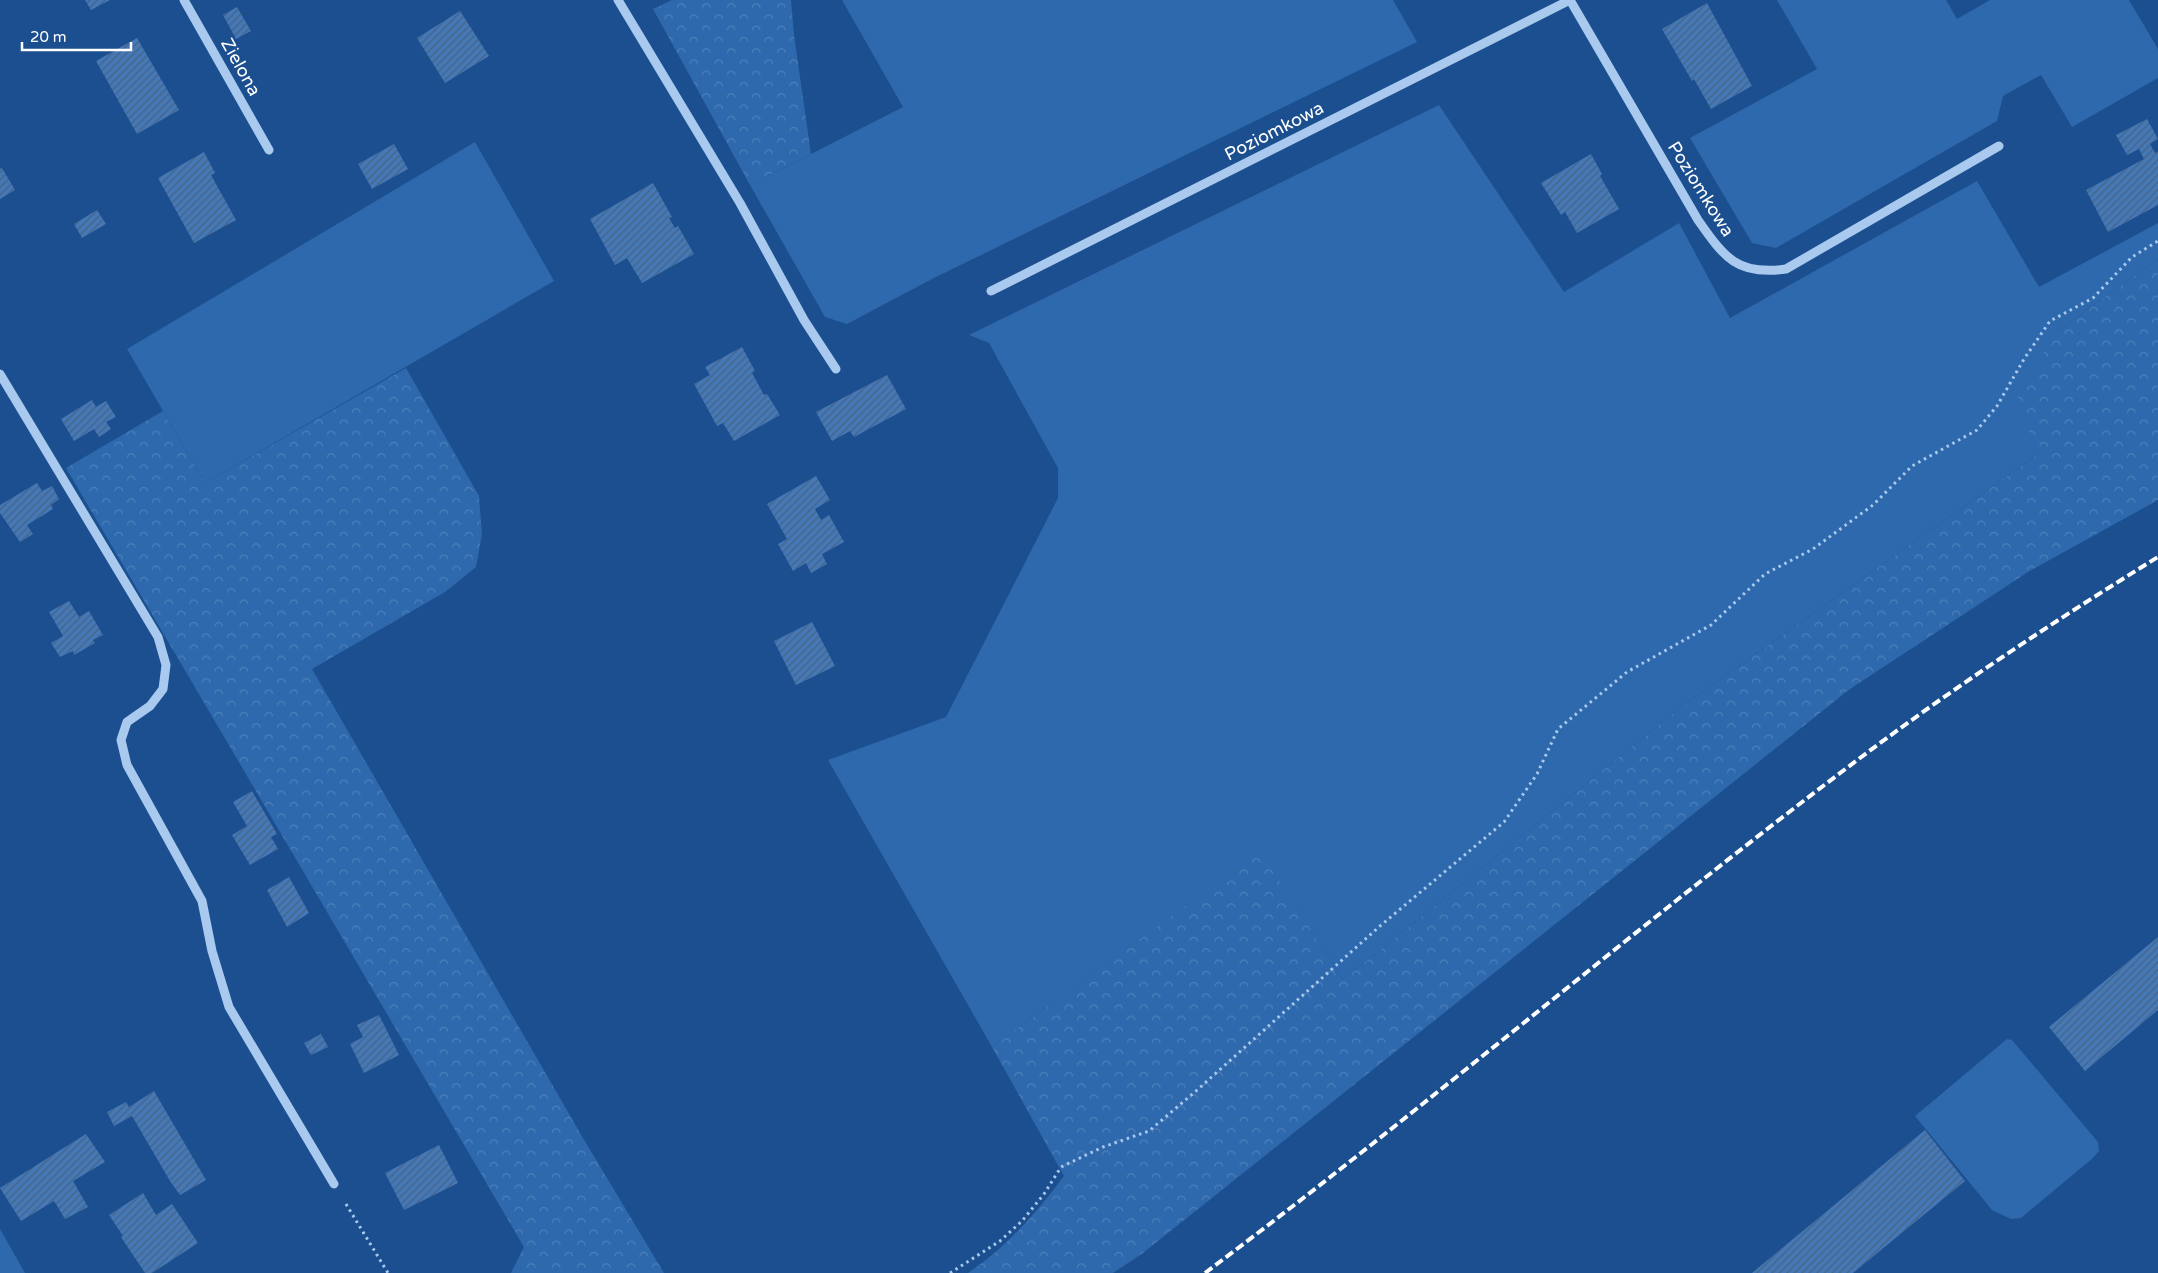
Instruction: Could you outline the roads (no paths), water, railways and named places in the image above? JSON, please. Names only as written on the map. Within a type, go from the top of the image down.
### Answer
[{"type":"street","name":"Zielona","points":[[184,0],[269,150]]},
{"type":"street","points":[[618,0],[740,203],[804,320],[836,369]]},
{"type":"street","name":"Poziomkowa","points":[[991,291],[1570,0],[1698,220],[1719,250],[1749,269],[1770,271],[1786,269],[1999,146]]},
{"type":"street","points":[[0,374],[158,637],[166,665],[163,689],[150,706],[126,722],[121,740],[126,765],[202,901],[212,951],[229,1007],[334,1184]]},
{"type":"railway","points":[[1205,1273],[1370,1146],[1695,885],[1860,758],[2007,654],[2158,557]]}]
